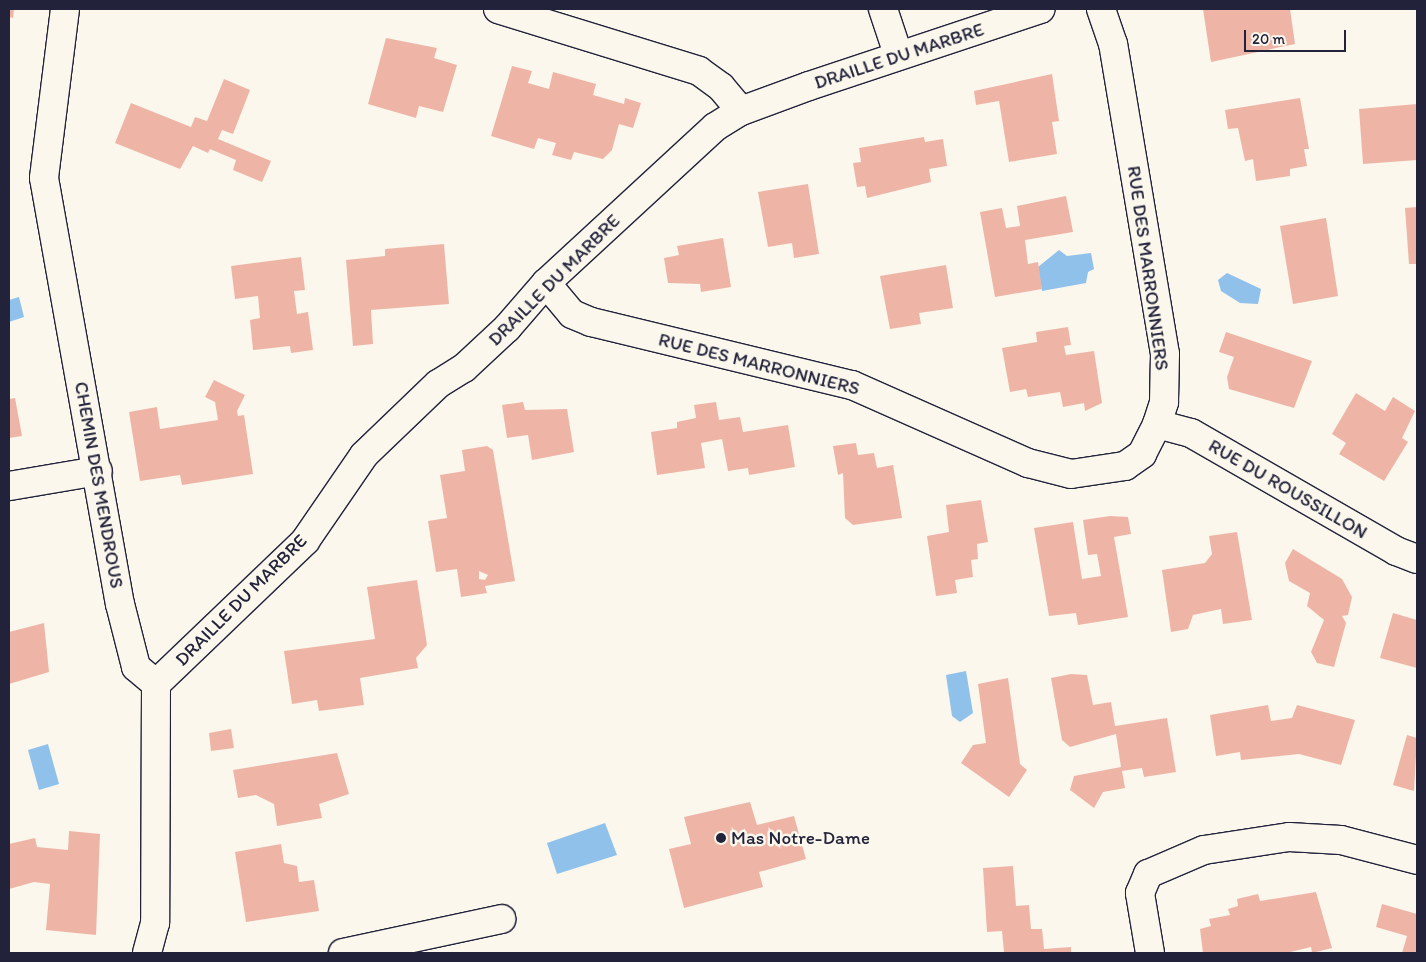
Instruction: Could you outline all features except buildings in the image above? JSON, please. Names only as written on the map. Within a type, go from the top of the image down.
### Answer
[{"type":"street","name":"CHEMIN DES MENDROUS","points":[[65,9],[44,178],[136,667],[156,684]]},
{"type":"street","points":[[498,9],[699,71],[721,87],[741,111]]},
{"type":"street","points":[[883,9],[898,54]]},
{"type":"street","name":"DRAILLE DU MARBRE","points":[[156,684],[305,541],[364,455],[438,384],[464,368],[508,328],[546,283],[715,127],[741,111],[898,54],[1041,9]]},
{"type":"street","name":"RUE DES MARRONNIERS","points":[[546,283],[572,314],[591,322],[852,385],[1000,454],[1072,474],[1125,466],[1142,454],[1157,424],[1164,402],[1165,354],[1113,44],[1101,9]]},
{"type":"street","name":"RUE DU ROUSSILLON","points":[[1157,424],[1191,433],[1396,551],[1417,559]]},
{"type":"street","points":[[9,486],[98,470]]},
{"type":"street","points":[[147,953],[155,923],[156,684]]},
{"type":"street","points":[[1150,953],[1140,892],[1148,874],[1204,850],[1289,837],[1341,840],[1417,860]]},
{"type":"street","points":[[343,953],[501,919]]},
{"type":"water","points":[[1059,250],[1067,256],[1091,253],[1094,269],[1088,272],[1086,283],[1042,291],[1038,267]]},
{"type":"water","points":[[1227,273],[1261,289],[1258,304],[1240,303],[1221,291],[1218,280]]},
{"type":"water","points":[[19,297],[24,317],[9,322],[9,300]]},
{"type":"water","points":[[966,671],[973,713],[960,722],[952,716],[946,675]]},
{"type":"water","points":[[48,744],[59,784],[39,790],[28,750]]},
{"type":"water","points":[[605,823],[617,855],[557,874],[547,843]]},
{"type":"place","name":"Mas Notre-Dame","points":[[721,838]]}]
